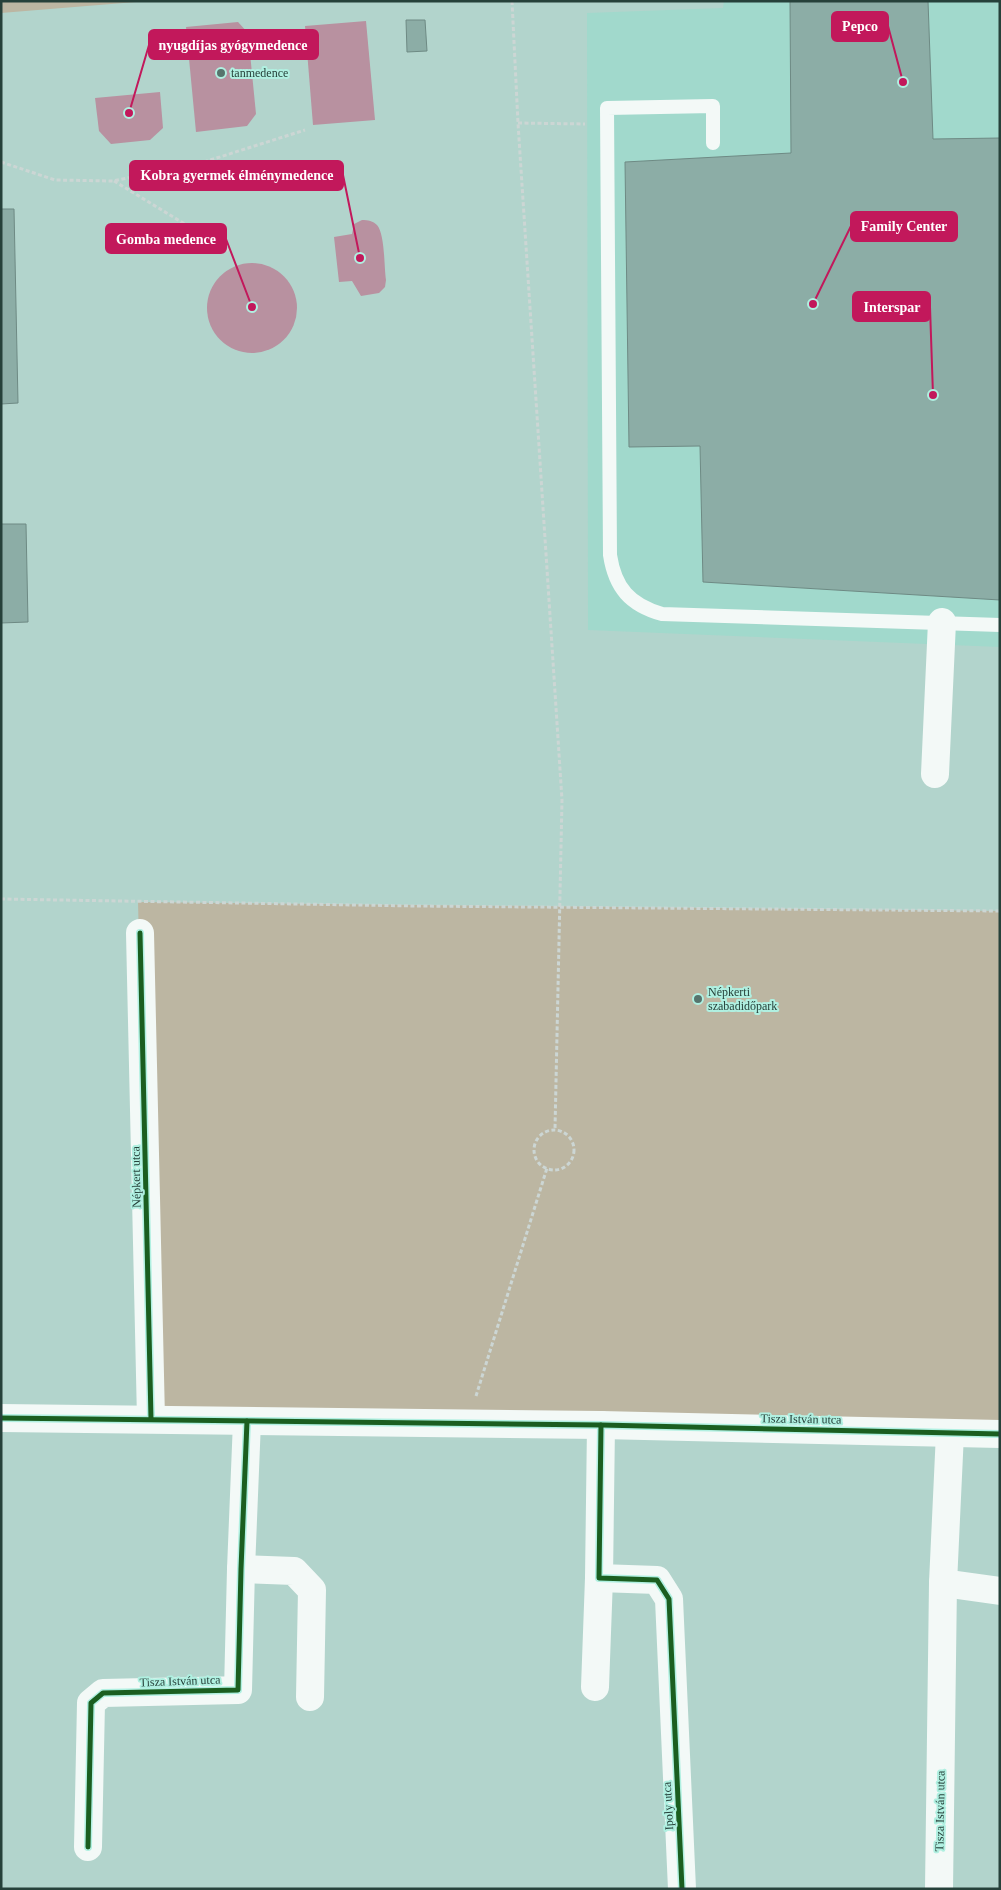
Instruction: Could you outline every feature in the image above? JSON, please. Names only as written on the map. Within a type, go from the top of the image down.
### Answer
[{"type":"street","points":[[935,774],[942,622]]},
{"type":"street","name":"Népkert utca","points":[[140,933],[151,1420]]},
{"type":"street","name":"Tisza István utca","points":[[1,1418],[601,1425],[1000,1434]]},
{"type":"street","name":"Tisza István utca","points":[[88,1848],[91,1703],[104,1694],[238,1690],[247,1421]]},
{"type":"street","points":[[595,1687],[599,1578],[601,1425]]},
{"type":"street","name":"Tisza István utca","points":[[940,1889],[943,1583],[950,1433]]},
{"type":"street","points":[[241,1569],[294,1571],[312,1590],[310,1698]]},
{"type":"street","name":"Ipoly utca","points":[[599,1578],[657,1580],[669,1599],[682,1889]]},
{"type":"street","points":[[943,1583],[1000,1591]]},
{"type":"lane","points":[[713,144],[713,106],[607,108],[610,555],[613,572],[621,586],[631,599],[645,609],[662,614],[1000,625]]},
{"type":"path","points":[[512,1],[518,123],[562,800],[555,1130]]},
{"type":"path","points":[[518,123],[607,124]]},
{"type":"path","points":[[1,162],[55,180],[113,181],[204,162],[306,130]]},
{"type":"path","points":[[113,181],[231,252]]},
{"type":"path","points":[[1,899],[1000,911]]},
{"type":"path","points":[[555,1130],[566,1133],[574,1144],[573,1158],[570,1164],[557,1170],[547,1168],[539,1163],[536,1158],[534,1146],[541,1134],[546,1131],[555,1130]]},
{"type":"path","points":[[468,1423],[547,1168]]},
{"type":"shaded area","points":[[1,1],[148,1],[1,13]]},
{"type":"shaded area","points":[[724,1],[1000,1],[1000,647],[588,630],[587,13],[723,8]]},
{"type":"shaded area","points":[[366,21],[375,120],[313,125],[305,26]]},
{"type":"shaded area","name":"tanmedence","points":[[238,22],[248,33],[256,114],[247,126],[196,132],[186,27]]},
{"type":"shaded area","points":[[160,92],[163,128],[150,140],[111,144],[99,131],[95,98]]},
{"type":"shaded area","points":[[362,220],[374,223],[380,229],[386,280],[385,287],[379,293],[361,296],[352,281],[339,282],[334,237],[352,234],[354,224]]},
{"type":"shaded area","points":[[252,263],[269,267],[284,276],[293,291],[297,308],[293,325],[284,340],[269,349],[252,353],[235,349],[220,340],[211,325],[207,308],[211,291],[220,276],[235,267]]},
{"type":"shaded area","points":[[138,902],[1000,911],[1000,1434],[151,1419]]},
{"type":"building","points":[[790,1],[928,1],[933,139],[1000,138],[1000,600],[703,582],[700,446],[629,447],[625,162],[791,153]]},
{"type":"building","points":[[406,20],[425,20],[427,51],[407,52]]},
{"type":"building","points":[[1,209],[14,209],[18,403],[1,404]]},
{"type":"building","points":[[1,524],[26,524],[28,622],[1,623]]},
{"type":"cycle path","points":[[140,933],[151,1419]]},
{"type":"cycle path","points":[[1,1418],[601,1425],[1000,1434]]},
{"type":"cycle path","points":[[88,1847],[91,1703],[103,1693],[238,1690],[247,1421]]},
{"type":"cycle path","points":[[601,1425],[599,1578],[657,1580],[669,1599],[682,1889]]},
{"type":"place","name":"tanmedence","points":[[221,73]]},
{"type":"place","name":"Pepco","points":[[903,82]]},
{"type":"place","name":"nyugdíjas gyógymedence","points":[[129,113]]},
{"type":"place","name":"Kobra gyermek élménymedence","points":[[360,258]]},
{"type":"place","name":"Family Center","points":[[813,304]]},
{"type":"place","name":"Gomba medence","points":[[252,307]]},
{"type":"place","name":"Interspar","points":[[933,395]]},
{"type":"place","name":"Népkerti szabadidőpark","points":[[698,999]]}]
